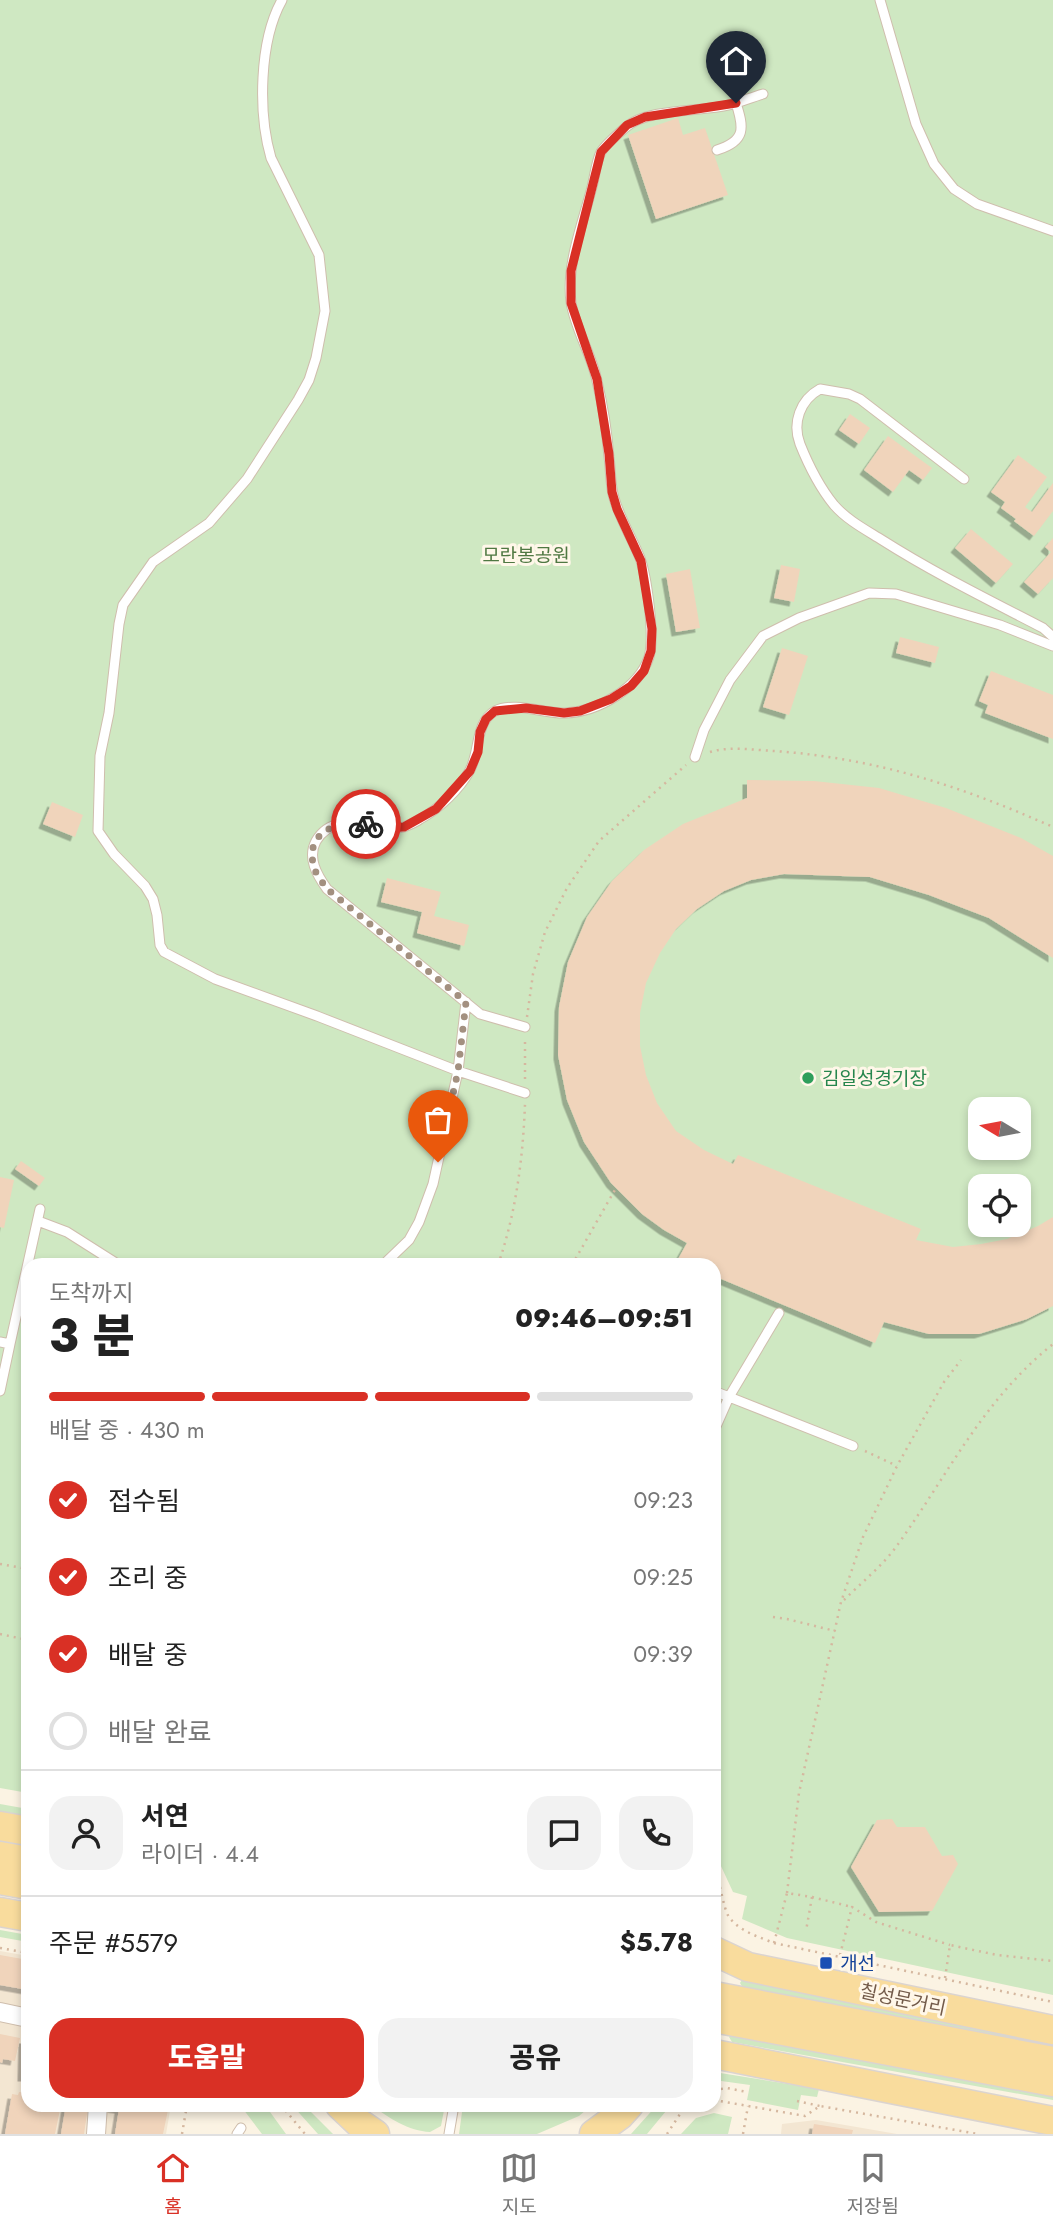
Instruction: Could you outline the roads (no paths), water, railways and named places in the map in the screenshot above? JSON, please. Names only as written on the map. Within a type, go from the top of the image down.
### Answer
[{"type":"main road","points":[[0,1826],[21,1830]]},
{"type":"main road","points":[[0,1856],[21,1860]]},
{"type":"main road","points":[[0,1880],[21,1884]]},
{"type":"main road","points":[[0,1912],[21,1916]]},
{"type":"main road","name":"칠성문거리","points":[[721,1954],[748,1967],[1053,2030]]},
{"type":"main road","name":"칠성문거리","points":[[721,1997],[1053,2062]]},
{"type":"main road","points":[[721,2019],[1053,2082]]},
{"type":"main road","points":[[721,2055],[1053,2121]]},
{"type":"main road","points":[[347,2112],[375,2134]]},
{"type":"main road","points":[[594,2134],[623,2112]]},
{"type":"street","points":[[0,2012],[21,2016]]},
{"type":"street","points":[[96,2134],[97,2112]]},
{"type":"lane","points":[[282,0],[269,36],[265,66],[267,143],[271,158],[319,255],[325,311],[323,334],[309,380],[247,479],[209,523],[153,562],[124,606],[100,756],[98,831],[153,899],[160,945],[164,952],[215,979],[458,1071],[525,1093]]},
{"type":"lane","points":[[880,0],[916,124],[934,164],[954,189],[977,204],[1053,231]]},
{"type":"lane","points":[[525,1027],[480,1014],[327,889],[315,871],[314,844],[322,832],[335,825],[354,822],[387,828],[404,827],[436,809],[470,771],[478,752],[480,732],[486,719],[495,711],[526,708],[564,713],[580,711],[611,699],[631,686],[644,671],[651,651],[652,629],[641,561],[612,492],[597,379],[571,303],[571,271],[601,152],[627,125],[645,117],[736,103],[763,93]]},
{"type":"lane","points":[[717,150],[730,146],[740,136],[741,121],[736,103]]},
{"type":"lane","points":[[964,479],[860,399],[849,394],[820,389],[806,398],[801,407],[797,428],[803,451],[834,505],[848,518],[913,561],[1043,628],[1053,637]]},
{"type":"lane","points":[[695,757],[704,730],[730,680],[762,636],[799,618],[869,593],[896,594],[1000,625],[1053,646]]},
{"type":"lane","points":[[390,1258],[409,1240],[419,1222],[433,1184],[458,1071],[466,1002]]},
{"type":"lane","points":[[28,1258],[40,1209]]},
{"type":"lane","points":[[38,1222],[67,1232],[108,1258]]},
{"type":"lane","points":[[0,1391],[5,1343],[21,1284]]},
{"type":"lane","points":[[721,1416],[779,1313]]},
{"type":"lane","points":[[721,1394],[853,1446]]},
{"type":"lane","points":[[449,2134],[453,2112]]},
{"type":"place","name":"김일성경기장","points":[[808,1078]]},
{"type":"place","name":"개선","points":[[826,1963]]},
{"type":"park label","name":"모란봉공원","points":[[526,555]]}]
